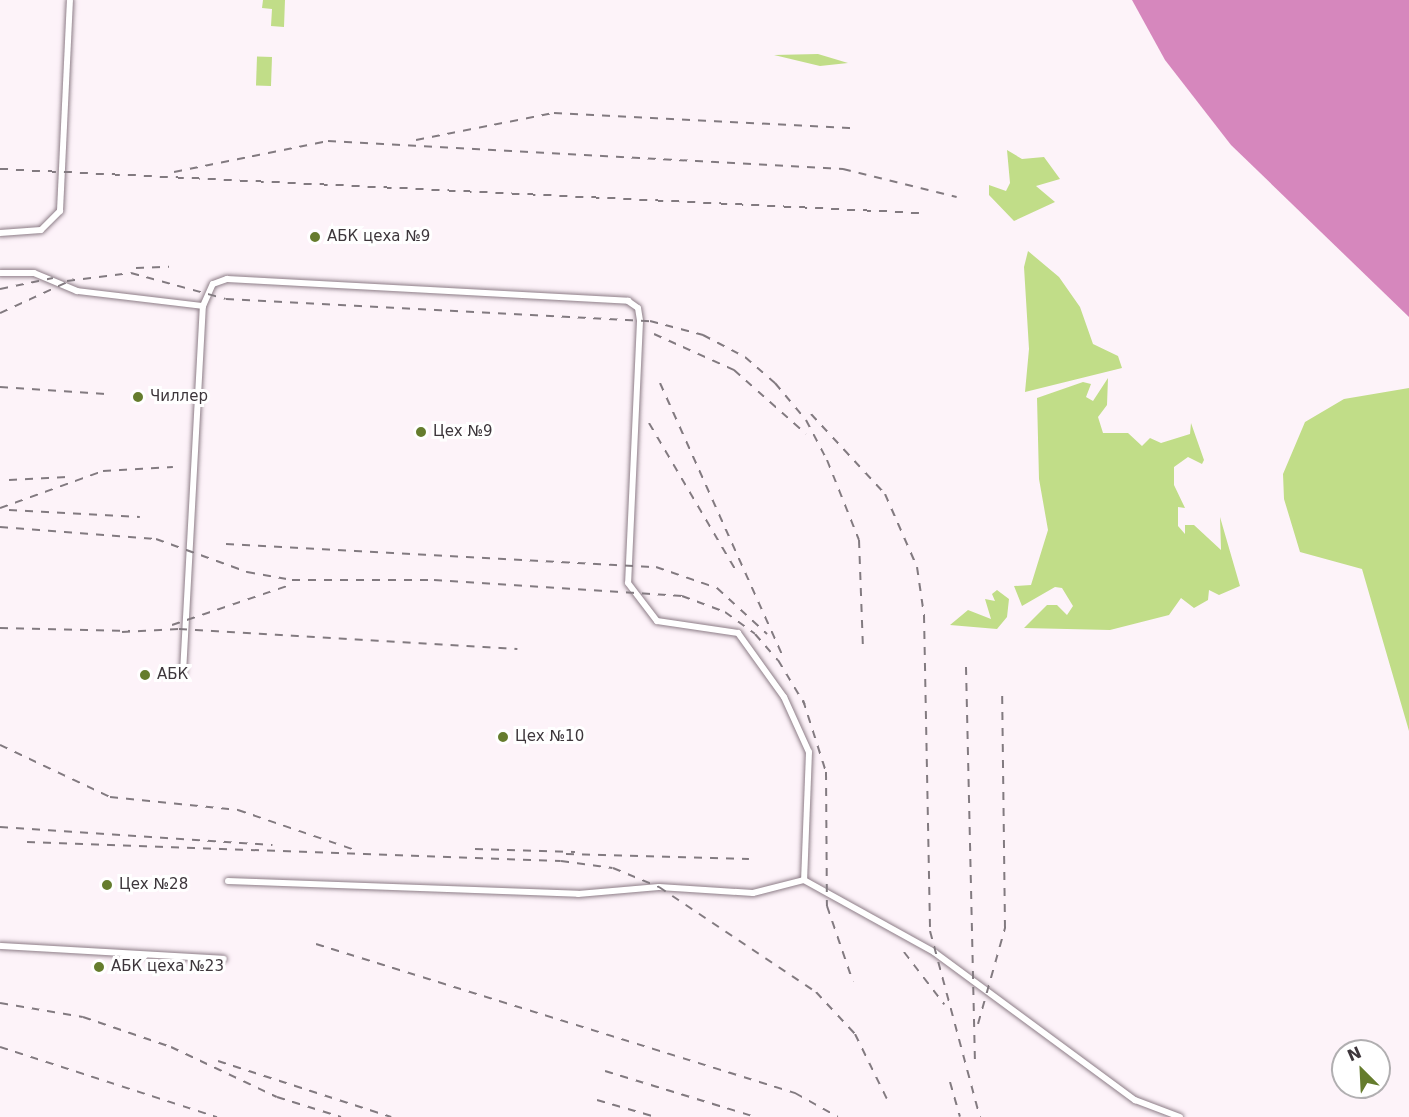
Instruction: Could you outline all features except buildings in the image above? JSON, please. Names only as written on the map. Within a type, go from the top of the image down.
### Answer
[{"type":"street","points":[[0,234],[41,230],[60,211],[70,0]]},
{"type":"street","points":[[0,273],[34,273],[77,291],[203,306]]},
{"type":"street","points":[[183,673],[203,306],[213,284],[227,279],[636,305],[640,321],[628,583],[657,621],[738,633],[784,698],[809,752],[804,880]]},
{"type":"street","points":[[228,881],[578,894],[659,887],[753,893],[804,880],[934,952],[1135,1100],[1180,1117]]},
{"type":"street","points":[[0,946],[224,959]]},
{"type":"green space","points":[[263,0],[285,0],[284,27],[271,26],[272,9],[262,8]]},
{"type":"green space","points":[[818,54],[848,63],[820,66],[774,55]]},
{"type":"green space","points":[[257,56],[272,57],[271,86],[256,85]]},
{"type":"green space","points":[[1007,150],[1022,159],[1044,157],[1060,179],[1036,186],[1055,202],[1014,221],[989,195],[989,185],[1006,191],[1010,183]]},
{"type":"green space","points":[[1028,251],[1059,277],[1080,307],[1093,344],[1118,356],[1122,368],[1025,392],[1029,349],[1024,267]]},
{"type":"green space","points":[[1108,378],[1107,405],[1098,417],[1103,433],[1128,433],[1142,446],[1150,438],[1161,443],[1190,434],[1191,423],[1204,460],[1202,464],[1188,457],[1174,467],[1174,485],[1185,508],[1178,507],[1178,526],[1185,534],[1185,525],[1194,525],[1221,550],[1220,517],[1240,586],[1219,595],[1209,590],[1208,600],[1194,608],[1181,598],[1169,615],[1110,630],[1024,628],[1047,605],[1057,605],[1067,615],[1073,606],[1062,588],[1055,587],[1022,606],[1014,586],[1031,585],[1048,530],[1039,479],[1037,398],[1083,382],[1091,384],[1086,397],[1093,401]]},
{"type":"green space","points":[[1409,388],[1409,731],[1362,569],[1300,552],[1284,499],[1283,474],[1305,422],[1344,399]]},
{"type":"green space","points":[[997,590],[1009,599],[1007,617],[997,629],[950,625],[968,610],[991,619],[985,599],[995,601],[992,594]]},
{"type":"shaded area","points":[[1132,0],[1409,0],[1409,317],[1231,145],[1165,60]]},
{"type":"railway","points":[[416,140],[554,113],[854,128]]},
{"type":"railway","points":[[174,172],[328,141],[843,169],[957,197]]},
{"type":"railway","points":[[0,169],[921,213]]},
{"type":"railway","points":[[136,268],[169,267]]},
{"type":"railway","points":[[67,281],[131,273],[226,299],[650,321],[703,335],[745,357],[775,383],[806,420],[827,460],[859,540],[863,650]]},
{"type":"railway","points":[[0,289],[53,278]]},
{"type":"railway","points":[[0,313],[74,279]]},
{"type":"railway","points":[[654,334],[734,370],[806,434]]},
{"type":"railway","points":[[660,383],[784,659]]},
{"type":"railway","points":[[0,387],[106,394]]},
{"type":"railway","points":[[811,414],[885,494],[917,567],[924,615],[930,931],[980,1117]]},
{"type":"railway","points":[[649,423],[738,574]]},
{"type":"railway","points":[[0,508],[103,471],[173,467]]},
{"type":"railway","points":[[9,480],[67,477]]},
{"type":"railway","points":[[9,510],[140,517]]},
{"type":"railway","points":[[0,527],[156,539],[247,572],[292,580],[434,580],[682,596],[725,612],[755,634],[778,660],[805,705]]},
{"type":"railway","points":[[226,544],[656,567],[717,588],[767,634]]},
{"type":"railway","points":[[172,625],[290,585]]},
{"type":"railway","points":[[0,628],[130,631]]},
{"type":"railway","points":[[122,632],[179,629],[517,649]]},
{"type":"railway","points":[[966,667],[975,1064]]},
{"type":"railway","points":[[978,1024],[1005,928],[1002,696]]},
{"type":"railway","points":[[803,700],[826,772],[827,906],[853,982]]},
{"type":"railway","points":[[0,745],[110,797],[238,810],[355,850]]},
{"type":"railway","points":[[0,827],[272,845]]},
{"type":"railway","points":[[27,842],[561,861],[613,868],[659,887],[816,992],[855,1034],[887,1099]]},
{"type":"railway","points":[[475,849],[575,852]]},
{"type":"railway","points":[[566,854],[749,859]]},
{"type":"railway","points":[[316,944],[795,1093],[838,1117]]},
{"type":"railway","points":[[904,952],[944,1004]]},
{"type":"railway","points":[[0,1003],[83,1017],[171,1047],[277,1097],[341,1117]]},
{"type":"railway","points":[[0,1047],[217,1117]]},
{"type":"railway","points":[[218,1061],[391,1117]]},
{"type":"railway","points":[[605,1071],[755,1117]]},
{"type":"railway","points":[[950,1082],[960,1117]]},
{"type":"railway","points":[[597,1100],[656,1117]]},
{"type":"place","name":"АБК цеха №9","points":[[315,237]]},
{"type":"place","name":"Чиллер","points":[[138,397]]},
{"type":"place","name":"Цех №9","points":[[421,432]]},
{"type":"place","name":"АБК","points":[[145,675]]},
{"type":"place","name":"Цех №10","points":[[503,737]]},
{"type":"place","name":"Цех №28","points":[[107,885]]},
{"type":"place","name":"АБК цеха №23","points":[[99,967]]}]
